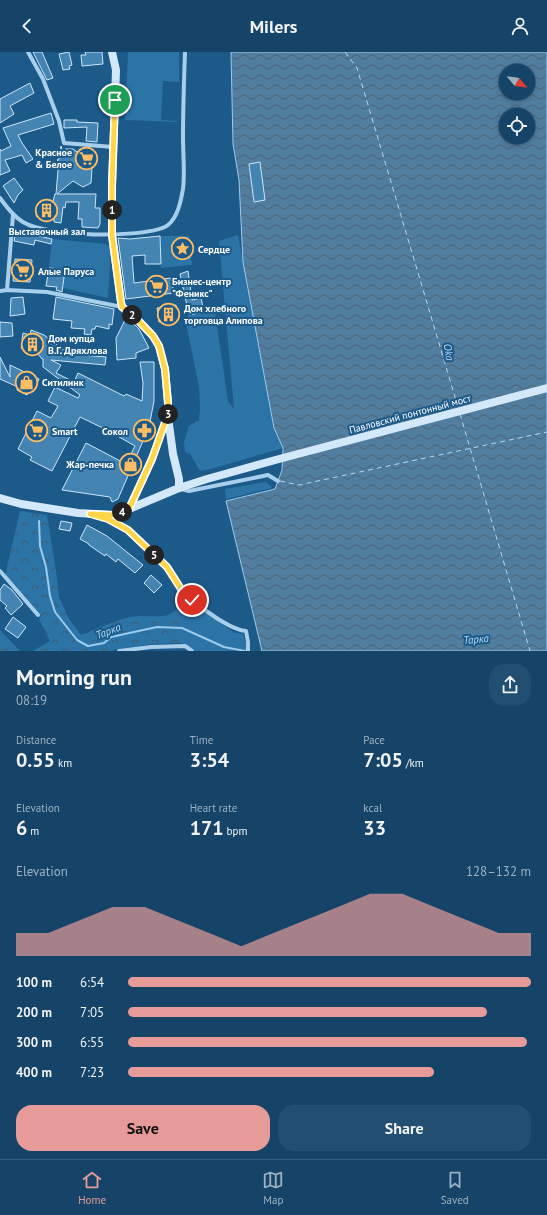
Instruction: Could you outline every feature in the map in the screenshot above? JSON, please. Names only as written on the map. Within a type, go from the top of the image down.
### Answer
[{"type":"main road","points":[[112,52],[116,70],[112,235],[122,307],[133,315],[149,332],[159,346],[166,381],[168,414],[173,454],[179,478],[179,488]]},
{"type":"main road","name":"Павловский понтонный мост","points":[[0,498],[21,504],[90,514],[112,515],[179,488],[279,459],[547,388]]},
{"type":"main road","points":[[129,509],[152,459],[168,414]]},
{"type":"street","points":[[28,52],[43,79],[59,121],[64,143],[113,147]]},
{"type":"street","points":[[0,198],[13,215],[26,225],[36,228],[78,234],[112,235],[119,233],[154,231],[168,225],[176,215],[180,205],[183,187],[185,52]]},
{"type":"street","points":[[7,290],[13,215]]},
{"type":"street","points":[[0,292],[7,290],[46,292],[122,307]]},
{"type":"street","points":[[179,488],[189,491],[268,475],[278,481]]},
{"type":"street","points":[[90,514],[108,519],[128,530],[167,567],[183,592],[227,625],[246,632],[248,651]]},
{"type":"street","points":[[0,571],[38,615]]},
{"type":"street","points":[[119,651],[151,647],[185,646],[192,651]]},
{"type":"green space","points":[[128,52],[179,52],[179,82],[163,81],[161,120],[177,122],[125,120]]},
{"type":"green space","points":[[238,235],[274,428],[283,448],[200,471],[190,454],[185,452],[184,441],[189,426],[199,420],[200,408],[199,387],[185,318],[196,313],[215,312],[228,401],[234,409],[219,241]]},
{"type":"green space","points":[[160,236],[189,236],[192,265],[161,268]]},
{"type":"green space","points":[[52,239],[106,244],[111,249],[108,298],[63,288],[65,270],[49,268]]},
{"type":"green space","points":[[266,482],[272,488],[226,499],[225,489]]},
{"type":"green space","points":[[20,511],[47,515],[59,597],[69,619],[81,635],[125,618],[138,616],[164,616],[176,610],[182,604],[182,643],[153,644],[112,651],[33,651],[50,641],[39,619],[41,616],[5,576]]},
{"type":"green space","points":[[186,597],[233,632],[243,634],[246,644],[246,651],[195,651],[182,643],[182,604],[184,607],[187,607]]},
{"type":"green space","points":[[0,630],[20,651],[0,651]]},
{"type":"water","name":"Oka","points":[[231,52],[547,52],[547,651],[262,651],[226,501],[275,489],[282,470],[283,448],[274,428],[243,262],[239,180],[233,144]]},
{"type":"building","points":[[33,52],[42,52],[53,78],[47,80]]},
{"type":"building","points":[[69,52],[72,65],[69,66],[70,69],[63,70],[59,54]]},
{"type":"building","points":[[85,52],[102,52],[103,64],[82,66],[81,55],[86,55]]},
{"type":"building","points":[[30,83],[34,93],[10,106],[14,114],[0,123],[0,99]]},
{"type":"building","points":[[51,113],[54,124],[18,135],[33,159],[26,163],[22,155],[5,160],[10,171],[0,175],[0,149],[1,151],[11,146],[3,128]]},
{"type":"building","points":[[64,120],[98,123],[97,142],[86,141],[87,127],[64,128]]},
{"type":"building","points":[[61,146],[65,158],[65,149],[73,149],[77,152],[80,149],[86,150],[86,148],[93,151],[91,183],[83,187],[73,181],[57,194],[96,194],[95,208],[100,208],[100,224],[98,228],[82,227],[82,219],[78,219],[79,202],[66,202],[65,208],[63,207],[61,223],[54,222],[54,219],[36,216],[43,203],[52,205],[56,194],[58,170],[63,164],[57,160],[59,159]]},
{"type":"building","points":[[260,162],[265,200],[254,202],[249,164]]},
{"type":"building","points":[[14,178],[23,190],[18,195],[14,203],[3,186]]},
{"type":"building","points":[[16,231],[52,239],[51,244],[35,240],[34,245],[14,241]]},
{"type":"building","points":[[160,236],[161,264],[145,264],[145,255],[132,256],[134,283],[171,278],[174,293],[126,299],[118,238],[130,239]]},
{"type":"building","name":"Алые Паруса","points":[[15,259],[32,260],[30,282],[13,281]]},
{"type":"building","points":[[49,268],[65,270],[62,292],[56,290],[57,287],[46,286]]},
{"type":"building","points":[[188,271],[192,300],[201,298],[204,312],[189,315],[180,274]]},
{"type":"building","points":[[23,297],[25,314],[10,316],[11,298]]},
{"type":"building","points":[[56,297],[114,309],[112,325],[109,324],[109,329],[96,326],[95,329],[92,329],[91,335],[84,334],[85,329],[71,328],[72,321],[53,319]]},
{"type":"building","name":"Дом хлебного торговца Алипова","points":[[176,305],[178,319],[159,322],[157,308]]},
{"type":"building","points":[[125,320],[135,325],[139,329],[149,348],[136,353],[136,358],[117,360],[116,338]]},
{"type":"building","points":[[0,322],[12,323],[13,336],[0,337]]},
{"type":"building","points":[[31,330],[44,335],[69,354],[106,357],[105,365],[51,360],[61,365],[56,373],[74,382],[78,373],[124,396],[126,394],[142,401],[143,383],[140,362],[154,362],[154,401],[149,427],[118,499],[112,502],[110,497],[62,490],[86,443],[126,464],[135,446],[107,430],[80,417],[52,471],[30,460],[32,457],[18,449],[37,411],[51,418],[58,406],[48,401],[55,387],[78,398],[80,395],[43,367],[43,359],[38,354],[21,348],[24,341],[22,340],[23,333],[30,335]]},
{"type":"building","points":[[0,357],[10,377],[10,365],[39,379],[33,392],[29,390],[27,395],[17,390],[18,387],[0,379]]},
{"type":"building","points":[[61,521],[72,523],[70,531],[59,529]]},
{"type":"building","points":[[87,525],[107,536],[143,565],[135,573],[118,559],[116,562],[106,554],[105,556],[80,539]]},
{"type":"building","points":[[151,575],[162,585],[154,593],[144,583]]},
{"type":"building","points":[[4,584],[12,590],[23,604],[11,615],[5,608],[7,606],[0,600],[0,590]]},
{"type":"building","points":[[13,617],[26,627],[18,638],[5,629]]},
{"type":"waterway","name":"Тарка","points":[[39,521],[40,546],[46,567],[50,596],[55,612],[77,640],[88,646],[104,643],[111,637],[157,627],[182,628],[224,647],[245,651]]},
{"type":"ferry route","points":[[345,52],[357,68],[458,407]]},
{"type":"ferry route","points":[[460,414],[530,651]]},
{"type":"ferry route","points":[[280,481],[299,485],[547,432]]},
{"type":"place","name":"Красное & Белое","points":[[87,158]]},
{"type":"place","name":"Выставочный зал","points":[[47,211]]},
{"type":"place","name":"Сердце","points":[[183,249]]},
{"type":"place","name":"Алые Паруса","points":[[22,271]]},
{"type":"place","name":"Бизнес-центр \"Феникс\"","points":[[157,287]]},
{"type":"place","name":"Дом хлебного торговца Алипова","points":[[168,314]]},
{"type":"place","name":"Дом купца В.Г. Дряхлова","points":[[32,344]]},
{"type":"place","name":"Ситилинк","points":[[27,382]]},
{"type":"place","name":"Smart","points":[[36,431]]},
{"type":"place","name":"Сокол","points":[[144,431]]},
{"type":"place","name":"Жар-печка","points":[[130,464]]},
{"type":"route","points":[[115,100],[112,235],[121,302],[122,307],[141,323],[153,336],[159,346],[165,369],[168,414],[152,459],[129,509],[112,515],[90,514],[108,519],[128,530],[167,567],[183,592],[192,600]]}]
